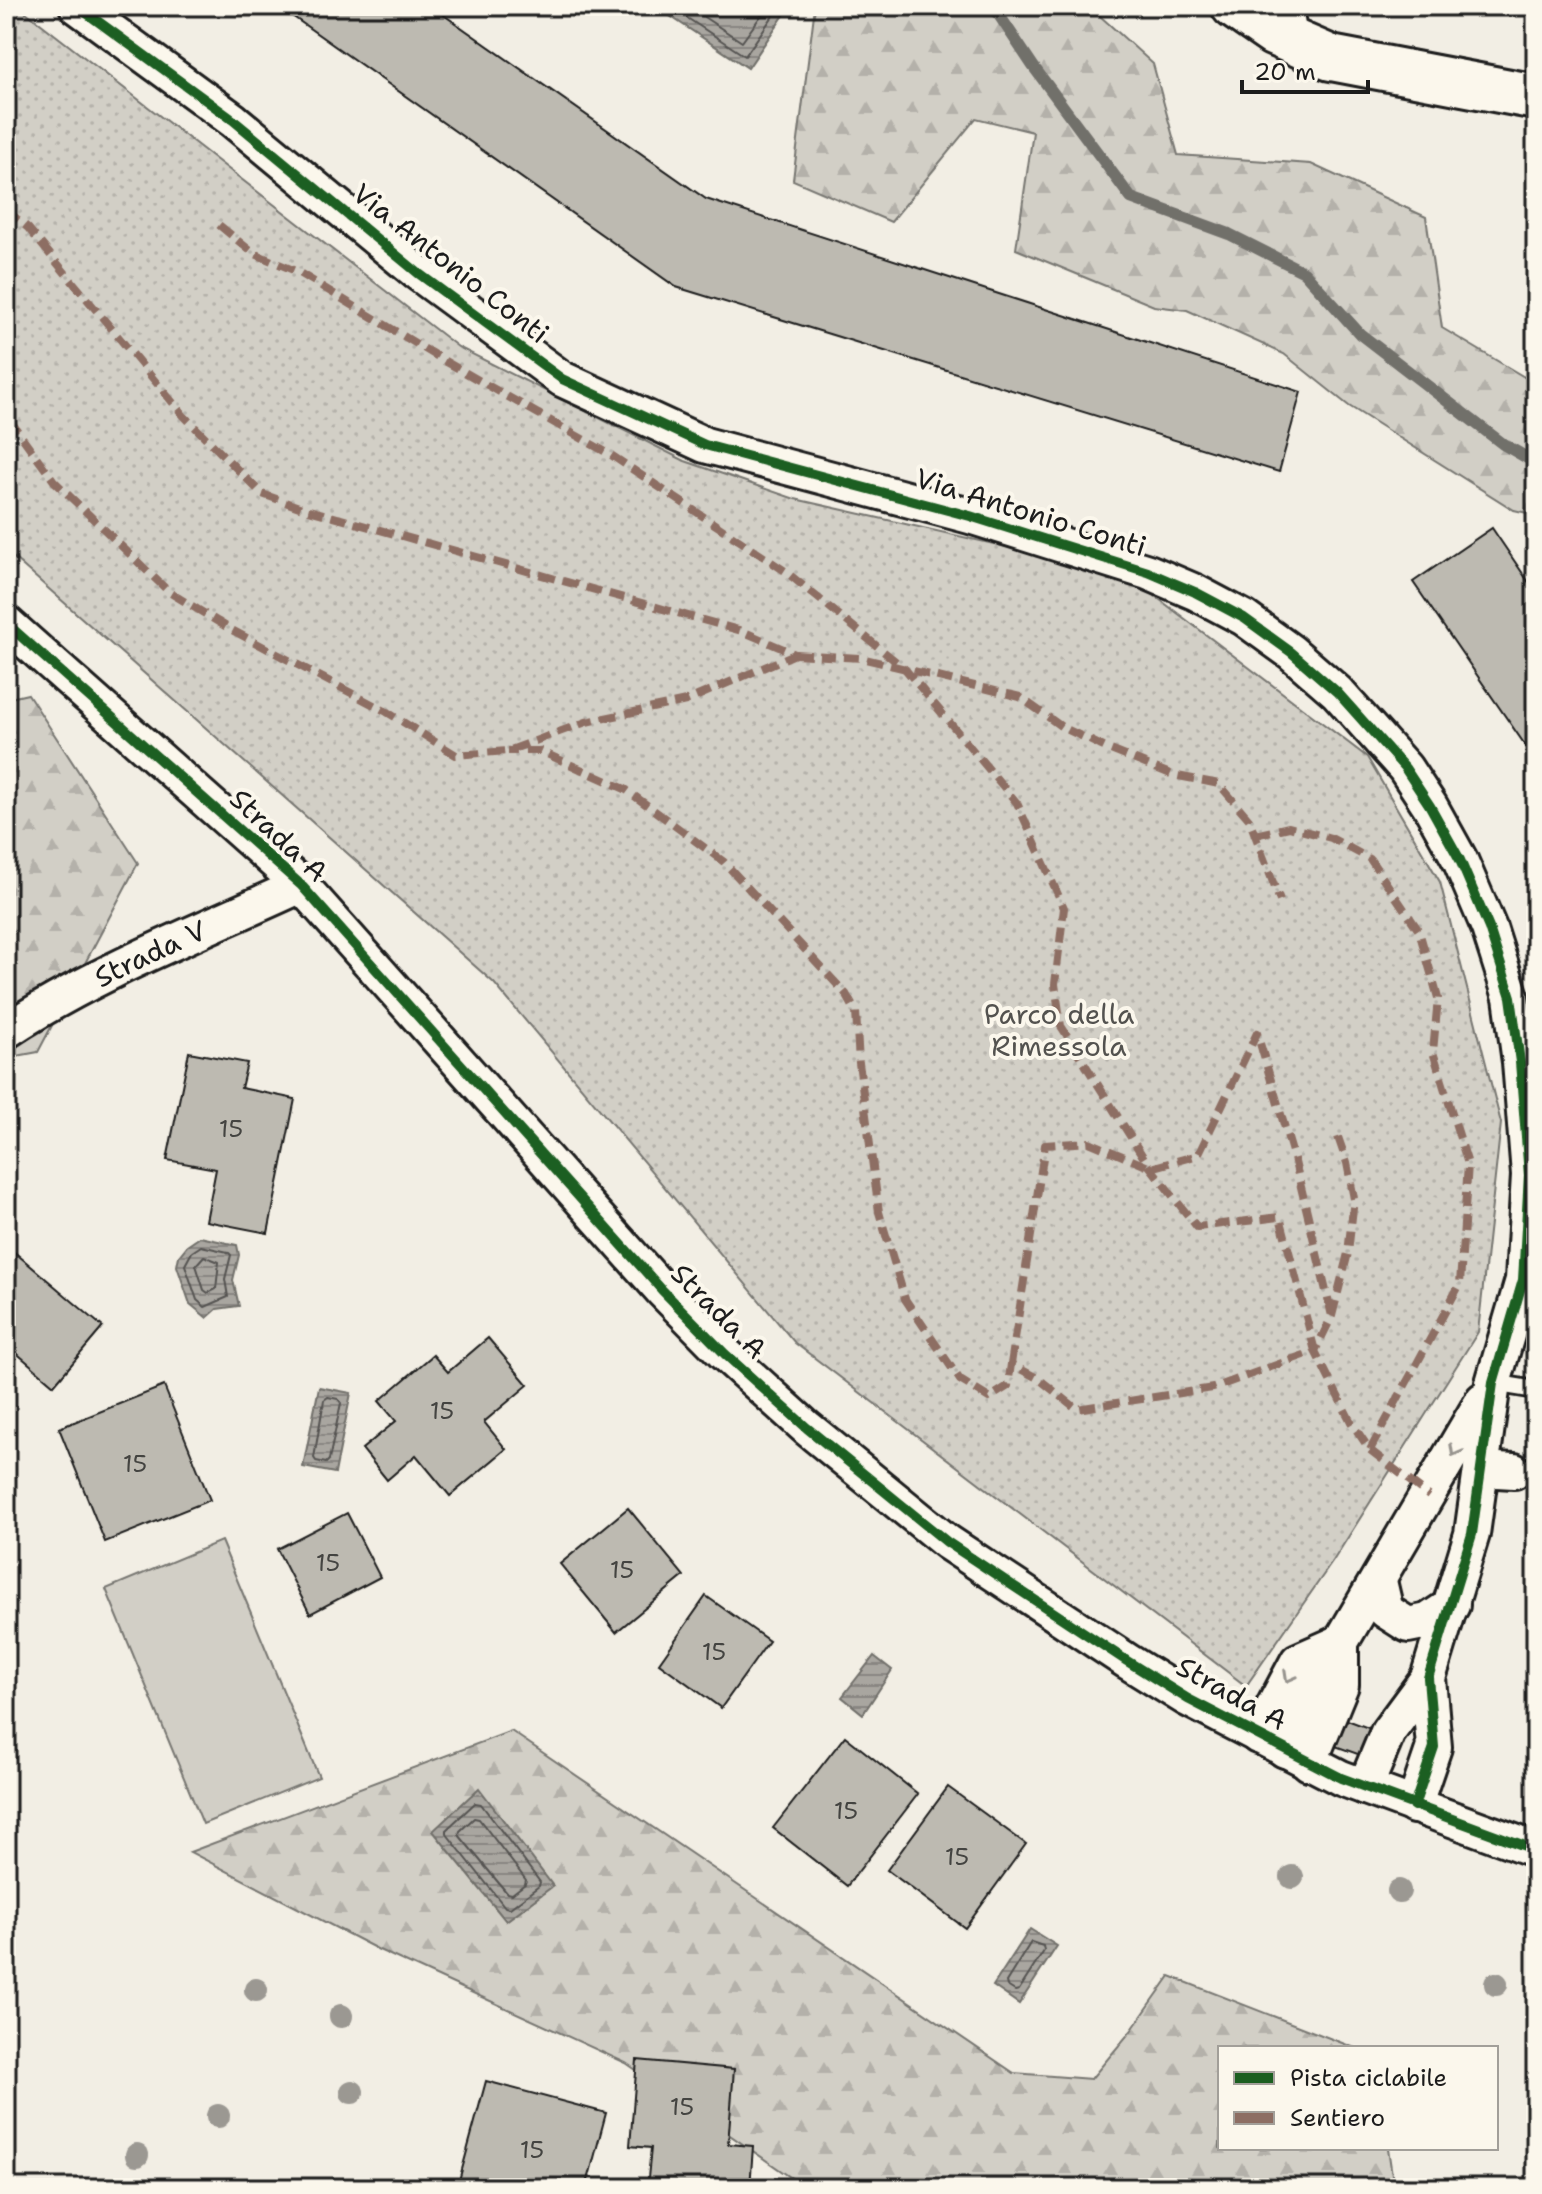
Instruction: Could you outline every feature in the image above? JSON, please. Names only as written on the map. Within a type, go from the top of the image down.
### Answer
[{"type":"street","name":"Via Antonio Conti","points":[[77,6],[233,120],[418,273],[562,379],[705,445],[970,516],[1148,572],[1244,618],[1291,652],[1337,692],[1405,768],[1430,806],[1460,860],[1489,928],[1511,997],[1530,1119],[1532,1176],[1523,1280],[1493,1383]]},
{"type":"street","points":[[1234,6],[1273,33],[1288,24],[1331,58],[1536,97]]},
{"type":"street","name":"Strada A","points":[[6,623],[301,885],[662,1290],[725,1354],[807,1428],[947,1542],[1127,1661],[1284,1750],[1373,1790],[1536,1850]]},
{"type":"street","name":"Strada V","points":[[6,1031],[36,1011],[109,973],[301,885]]},
{"type":"street","points":[[1284,1750],[1341,1685],[1341,1642],[1493,1383]]},
{"type":"street","points":[[1373,1790],[1428,1678],[1472,1534],[1498,1470],[1493,1383]]},
{"type":"street","points":[[1379,1581],[1386,1611],[1408,1625],[1428,1621],[1452,1605]]},
{"type":"street","points":[[1284,1750],[1298,1661],[1341,1642]]},
{"type":"street","points":[[1414,1806],[1434,1747],[1428,1678]]},
{"type":"lane","points":[[1493,1383],[1536,1390]]},
{"type":"green space","name":"Parco della Rimessola","points":[[6,6],[18,6],[458,347],[685,461],[795,499],[1126,574],[1367,757],[1440,882],[1501,1123],[1478,1332],[1333,1561],[1246,1686],[795,1343],[494,983],[6,551]]},
{"type":"green space","points":[[815,6],[1089,6],[1153,64],[1178,155],[1311,164],[1426,217],[1442,328],[1536,384],[1536,515],[1514,510],[1349,406],[1284,354],[1187,310],[1154,306],[1016,249],[1033,132],[976,118],[891,222],[793,180]]},
{"type":"green space","points":[[28,694],[138,863],[38,1052],[6,1058],[6,699]]},
{"type":"green space","points":[[221,1541],[319,1777],[203,1824],[106,1589]]},
{"type":"green space","points":[[511,1731],[1014,2073],[1091,2079],[1131,2031],[1170,1976],[1350,2046],[1218,2046],[1218,2150],[1388,2150],[1394,2188],[806,2188],[626,2063],[379,1950],[190,1852]]},
{"type":"water","points":[[655,6],[783,6],[788,9],[748,68]]},
{"type":"water","points":[[200,1237],[237,1245],[239,1255],[233,1280],[239,1306],[217,1309],[207,1318],[190,1304],[177,1266],[179,1256]]},
{"type":"water","points":[[319,1387],[351,1393],[335,1473],[303,1467]]},
{"type":"water","points":[[874,1656],[892,1670],[863,1714],[842,1697]]},
{"type":"water","points":[[479,1788],[553,1886],[506,1921],[433,1831]]},
{"type":"water","points":[[1030,1929],[1057,1946],[1019,2004],[993,1986]]},
{"type":"building","points":[[278,6],[431,6],[706,199],[1301,392],[1279,472],[676,287]]},
{"type":"building","points":[[1492,528],[1536,593],[1536,761],[1413,582]]},
{"type":"building","points":[[189,1052],[247,1063],[241,1088],[295,1099],[268,1233],[206,1221],[216,1169],[167,1160]]},
{"type":"building","points":[[6,1245],[103,1327],[54,1385],[6,1344]]},
{"type":"building","points":[[488,1338],[528,1385],[484,1422],[506,1449],[450,1496],[416,1455],[387,1480],[362,1449],[396,1421],[379,1401],[433,1355],[448,1372]]},
{"type":"building","points":[[164,1386],[210,1500],[105,1542],[59,1428]]},
{"type":"building","points":[[628,1508],[684,1576],[616,1632],[560,1564]]},
{"type":"building","points":[[347,1513],[380,1577],[310,1614],[277,1549]]},
{"type":"building","points":[[706,1596],[769,1641],[721,1708],[659,1663]]},
{"type":"building","points":[[1334,1715],[1374,1730],[1366,1757],[1324,1742]]},
{"type":"building","points":[[845,1736],[918,1794],[847,1886],[773,1828]]},
{"type":"building","points":[[948,1787],[1026,1844],[965,1928],[887,1870]]},
{"type":"building","points":[[637,2060],[734,2069],[728,2144],[753,2146],[750,2188],[647,2188],[651,2148],[630,2146]]},
{"type":"building","points":[[486,2081],[606,2113],[586,2188],[457,2188]]},
{"type":"waterway","points":[[993,6],[1033,66],[1131,198],[1229,234],[1304,272],[1360,334],[1503,444],[1536,463]]},
{"type":"marked path","points":[[6,210],[28,228],[184,416],[262,494],[305,509],[742,631],[795,654],[686,701],[586,722],[508,751],[456,755],[387,712],[230,629],[169,592],[54,481],[6,415]]},
{"type":"marked path","points":[[219,225],[253,253],[298,272],[443,360],[611,455],[785,571],[905,669],[1017,803],[1064,908],[1055,984],[1061,1026],[1147,1163],[1197,1227],[1280,1217],[1315,1351],[1213,1388],[1077,1409],[1039,1379],[1011,1364],[1008,1386],[989,1398],[960,1380],[905,1299],[879,1212],[859,1063],[856,1012],[846,994],[724,862],[625,789],[540,751],[508,751]]},
{"type":"marked path","points":[[795,654],[861,658],[1020,697],[1062,727],[1108,749],[1173,775],[1219,784],[1249,819],[1280,901]]},
{"type":"marked path","points":[[1255,835],[1289,827],[1331,838],[1370,859],[1419,931],[1438,998],[1433,1052],[1468,1164],[1460,1284],[1370,1450]]},
{"type":"marked path","points":[[1011,1364],[1045,1145],[1089,1142],[1151,1168],[1198,1155],[1257,1033],[1295,1162],[1332,1316]]},
{"type":"marked path","points":[[1338,1137],[1354,1199],[1348,1253],[1332,1316],[1315,1351],[1351,1422],[1370,1450],[1429,1496]]},
{"type":"cycle path","points":[[77,6],[233,120],[418,273],[562,379],[705,445],[970,516],[1148,572],[1195,592],[1244,618],[1291,652],[1337,692],[1405,768],[1460,860],[1489,928],[1511,997],[1520,1062],[1529,1175],[1523,1280],[1493,1383],[1472,1534],[1428,1678],[1434,1747],[1414,1806]]},
{"type":"cycle path","points":[[6,623],[301,885],[662,1290],[725,1354],[807,1428],[947,1542],[1188,1699],[1341,1778],[1536,1850]]}]
